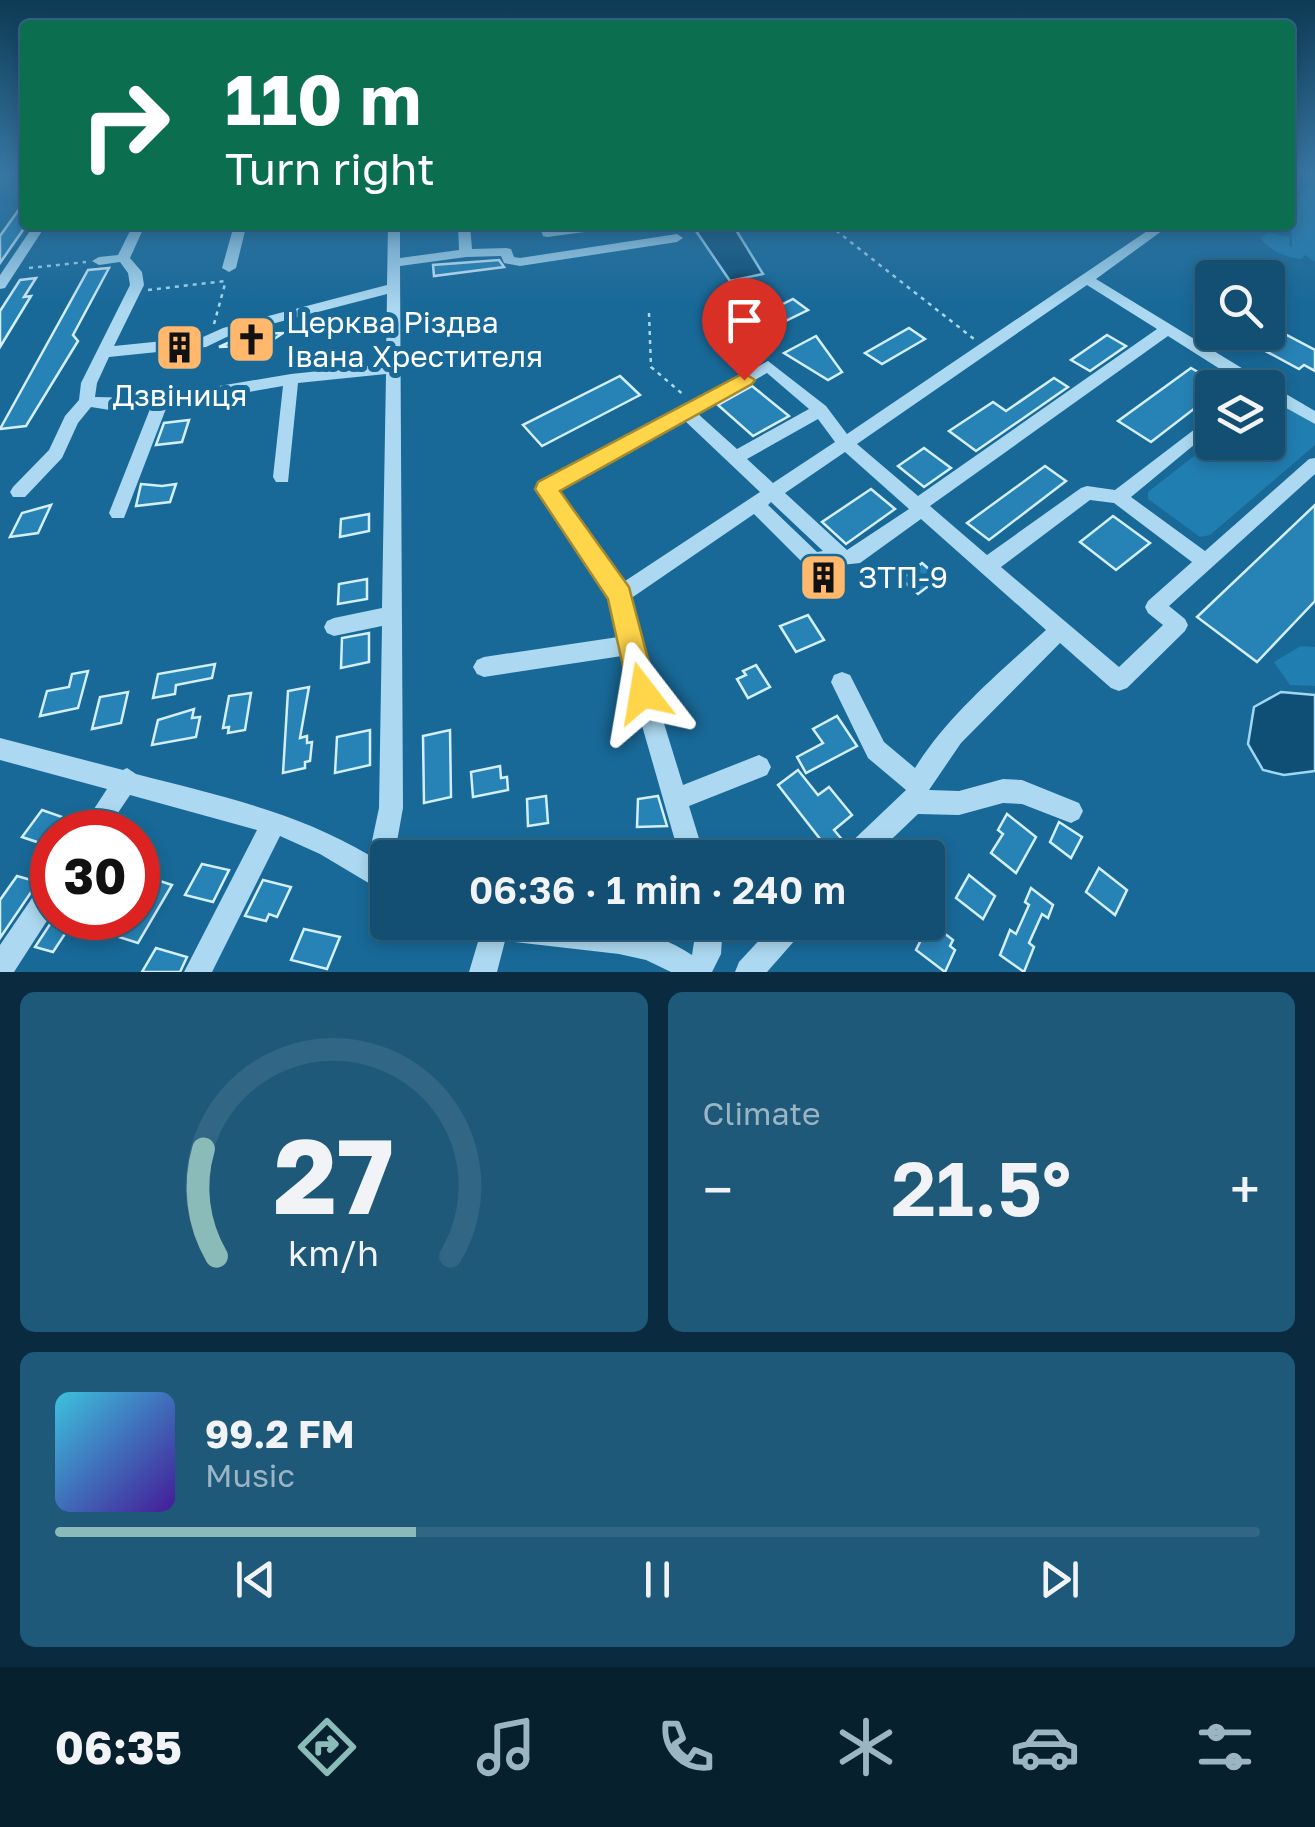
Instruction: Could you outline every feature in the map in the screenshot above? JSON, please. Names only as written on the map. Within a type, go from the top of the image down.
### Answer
[{"type":"street","points":[[0,284],[37,230]]},
{"type":"street","points":[[123,258],[136,230]]},
{"type":"street","points":[[227,274],[239,230]]},
{"type":"street","points":[[387,840],[391,808],[394,230]]},
{"type":"street","points":[[464,230],[466,254]]},
{"type":"street","points":[[546,230],[570,230]]},
{"type":"street","points":[[620,595],[987,349],[1156,230]]},
{"type":"street","points":[[395,263],[498,249],[506,252],[509,260],[520,262],[678,238]]},
{"type":"street","points":[[98,261],[123,258]]},
{"type":"street","points":[[20,492],[56,454],[71,420],[87,401],[89,384],[134,292],[135,272],[123,258]]},
{"type":"street","points":[[9,270],[27,268]]},
{"type":"street","points":[[1088,280],[1233,370]]},
{"type":"street","points":[[106,352],[211,339],[228,331],[392,288]]},
{"type":"street","points":[[754,503],[813,560],[853,557],[1169,328]]},
{"type":"street","points":[[689,840],[620,595],[546,489],[768,366],[820,410],[845,442],[1119,681],[1178,625],[1156,607],[1315,464]]},
{"type":"street","points":[[87,401],[101,405],[161,400],[291,379],[392,370]]},
{"type":"street","points":[[282,477],[291,379]]},
{"type":"street","points":[[118,512],[161,400]]},
{"type":"street","points":[[1285,401],[1315,418]]},
{"type":"street","points":[[692,410],[843,558]]},
{"type":"street","points":[[737,457],[820,410]]},
{"type":"street","points":[[1118,497],[1195,436]]},
{"type":"street","points":[[987,566],[1087,492],[1118,497],[1206,562]]},
{"type":"street","points":[[334,627],[392,615]]},
{"type":"street","points":[[870,840],[914,793],[950,740],[1060,630]]},
{"type":"street","points":[[484,667],[631,644]]},
{"type":"street","points":[[842,682],[876,750],[914,793],[959,803],[1002,792],[1022,792],[1071,810]]},
{"type":"street","points":[[0,750],[126,780],[274,822],[329,845],[370,869]]},
{"type":"street","points":[[676,798],[759,767]]},
{"type":"street","points":[[106,810],[126,780]]},
{"type":"street","points":[[198,972],[274,822]]},
{"type":"street","points":[[0,969],[30,923]]},
{"type":"street","points":[[484,972],[487,940]]},
{"type":"street","points":[[622,940],[657,948],[696,972],[708,954],[709,940]]},
{"type":"street","points":[[749,972],[778,940]]},
{"type":"path","points":[[835,230],[987,349]]},
{"type":"path","points":[[27,268],[98,261]]},
{"type":"path","points":[[134,292],[227,274],[211,339]]},
{"type":"path","points":[[649,314],[651,367],[692,410]]},
{"type":"shaded area","points":[[1295,217],[1315,217],[1315,262],[1305,255],[1301,259],[1283,255],[1260,238],[1268,233],[1290,237],[1292,247]]},
{"type":"shaded area","points":[[695,230],[736,230],[763,274],[730,281]]},
{"type":"shaded area","points":[[1285,407],[1315,421],[1315,445],[1210,535],[1200,537],[1148,499],[1148,492],[1195,455],[1195,460],[1285,460]]},
{"type":"shaded area","points":[[1301,646],[1315,647],[1315,686],[1290,685],[1274,662]]},
{"type":"shaded area","points":[[1281,692],[1315,695],[1315,771],[1284,775],[1263,770],[1248,744],[1254,707]]},
{"type":"building","points":[[13,217],[20,217],[23,230],[0,263],[0,236]]},
{"type":"building","points":[[499,260],[504,267],[434,276],[433,265]]},
{"type":"building","points":[[109,268],[73,335],[78,341],[26,426],[0,429],[88,270]]},
{"type":"building","points":[[36,278],[24,297],[31,296],[0,347],[0,311],[20,280]]},
{"type":"building","points":[[793,299],[808,310],[765,331],[751,320]]},
{"type":"building","points":[[909,328],[925,339],[882,364],[865,353]]},
{"type":"building","name":"Церква Різдва Івана Хрестителя","points":[[283,333],[265,345],[219,347],[247,334]]},
{"type":"building","points":[[1285,334],[1315,350],[1315,371],[1304,365],[1299,369],[1264,350],[1285,350]]},
{"type":"building","points":[[1107,335],[1126,346],[1090,371],[1071,360]]},
{"type":"building","points":[[816,336],[842,372],[828,380],[784,353]]},
{"type":"building","points":[[1191,368],[1195,370],[1195,408],[1151,442],[1118,421]]},
{"type":"building","points":[[620,376],[640,395],[542,446],[523,425]]},
{"type":"building","points":[[1054,378],[1068,387],[976,451],[949,431],[993,402],[1006,411]]},
{"type":"building","points":[[752,386],[789,416],[753,436],[718,405]]},
{"type":"building","points":[[189,420],[182,442],[156,445],[164,423]]},
{"type":"building","points":[[924,448],[951,468],[924,487],[898,466]]},
{"type":"building","points":[[1045,466],[1066,481],[989,540],[967,523]]},
{"type":"building","points":[[141,484],[176,484],[170,502],[136,506]]},
{"type":"building","points":[[871,489],[895,509],[846,544],[822,522]]},
{"type":"building","points":[[51,505],[38,533],[10,537],[22,513]]},
{"type":"building","points":[[1315,505],[1315,601],[1257,662],[1197,617]]},
{"type":"building","points":[[369,514],[369,531],[340,537],[341,519]]},
{"type":"building","points":[[1113,516],[1150,543],[1116,570],[1080,542]]},
{"type":"building","points":[[922,563],[939,578],[918,594],[901,579]]},
{"type":"building","points":[[367,579],[367,599],[338,604],[339,584]]},
{"type":"building","points":[[808,615],[824,640],[796,652],[780,626]]},
{"type":"building","points":[[369,633],[369,662],[341,668],[342,638]]},
{"type":"building","points":[[215,664],[212,678],[176,685],[175,694],[153,698],[158,674]]},
{"type":"building","points":[[756,665],[770,687],[748,698],[737,679]]},
{"type":"building","points":[[88,671],[78,708],[40,716],[47,691],[69,687],[72,674]]},
{"type":"building","points":[[309,687],[300,738],[307,736],[307,743],[312,742],[310,761],[305,762],[305,768],[283,773],[288,691]]},
{"type":"building","points":[[128,692],[121,723],[92,729],[100,697]]},
{"type":"building","points":[[251,693],[245,730],[228,733],[229,727],[223,728],[229,696]]},
{"type":"building","points":[[194,709],[192,718],[200,717],[196,737],[152,745],[158,720]]},
{"type":"building","points":[[837,716],[857,746],[806,773],[797,757],[823,743],[813,729]]},
{"type":"building","points":[[370,730],[370,765],[335,773],[337,737]]},
{"type":"building","points":[[450,730],[451,797],[424,803],[423,736]]},
{"type":"building","points":[[500,766],[501,778],[507,777],[508,790],[473,797],[471,772]]},
{"type":"building","points":[[798,770],[818,795],[829,787],[852,815],[834,830],[842,840],[821,840],[778,785]]},
{"type":"building","points":[[546,796],[548,823],[528,826],[527,799]]},
{"type":"building","points":[[658,796],[667,826],[637,827],[638,799]]},
{"type":"building","points":[[1007,814],[1036,837],[1016,873],[991,853],[1003,834],[998,830]]},
{"type":"building","points":[[1059,822],[1082,837],[1071,858],[1050,842]]},
{"type":"building","points":[[202,864],[229,870],[213,902],[185,895]]},
{"type":"building","points":[[1099,868],[1127,890],[1115,915],[1086,892]]},
{"type":"building","points":[[969,875],[995,896],[983,919],[956,898]]},
{"type":"building","points":[[17,876],[30,880],[30,894],[0,938],[0,900]]},
{"type":"building","points":[[263,880],[291,887],[277,917],[269,914],[266,921],[245,916]]},
{"type":"building","points":[[160,881],[172,885],[160,905]]},
{"type":"building","points":[[1031,888],[1053,905],[1048,918],[1042,914],[1029,943],[1034,947],[1024,972],[1000,955],[1010,930],[1016,934],[1029,905],[1025,902]]},
{"type":"building","points":[[304,929],[340,937],[327,969],[291,960]]},
{"type":"building","points":[[945,934],[953,940],[950,946],[955,950],[945,972],[916,950],[921,940],[945,940]]},
{"type":"building","points":[[40,940],[61,940],[53,952],[35,947]]},
{"type":"building","points":[[156,948],[187,957],[180,972],[142,972]]},
{"type":"place","name":"Церква Різдва Івана Хрестителя","points":[[251,340]]},
{"type":"place","name":"Дзвіниця","points":[[180,347]]},
{"type":"place","name":"ЗТП-9","points":[[823,578]]},
{"type":"route","points":[[643,693],[620,595],[546,489],[744,380]]}]
